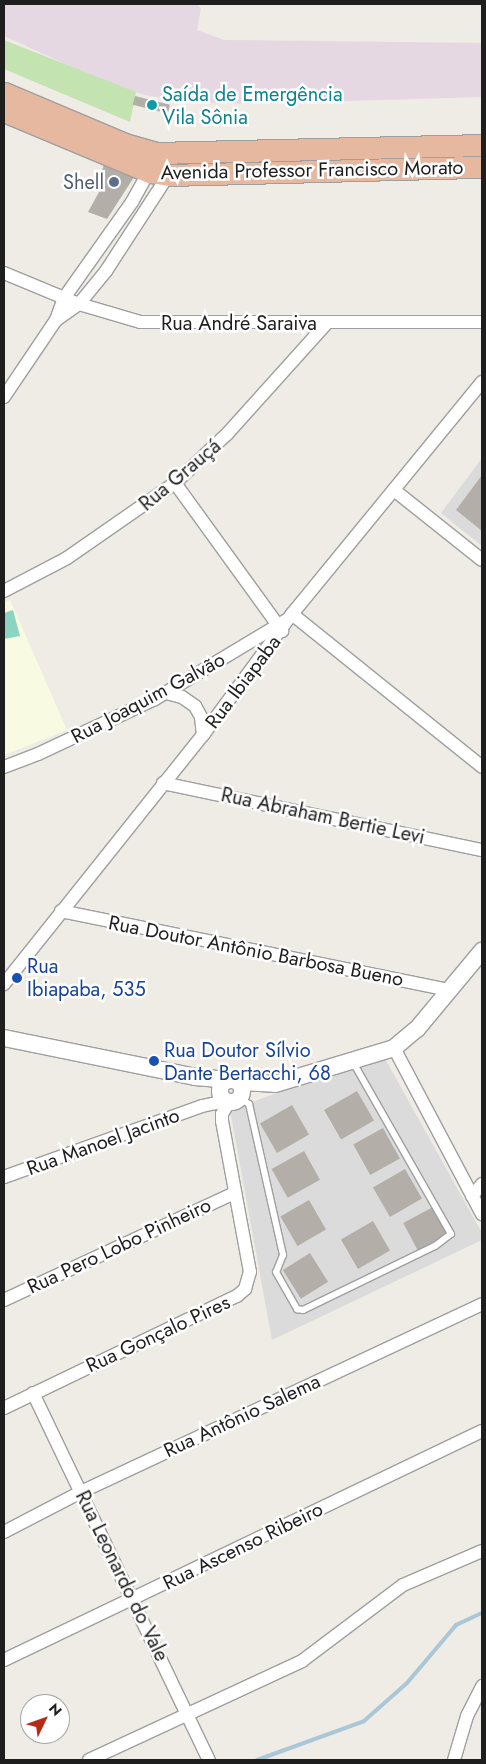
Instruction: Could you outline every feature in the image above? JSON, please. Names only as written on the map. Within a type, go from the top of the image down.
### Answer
[{"type":"highway","name":"Avenida Professor Francisco Morato","points":[[4,93],[125,144],[158,167]]},
{"type":"highway","name":"Avenida Professor Francisco Morato","points":[[4,111],[158,167],[482,167]]},
{"type":"highway","name":"Avenida Professor Francisco Morato","points":[[158,167],[179,154],[482,145]]},
{"type":"street","points":[[4,397],[56,320],[64,298],[158,167]]},
{"type":"street","points":[[56,320],[79,304],[106,271],[158,167]]},
{"type":"street","name":"Rua André Saraiva","points":[[4,273],[79,304],[140,322],[482,322]]},
{"type":"street","name":"Rua Grauçá","points":[[4,591],[67,558],[175,483],[227,434],[327,323]]},
{"type":"street","name":"Rua Ibiapaba","points":[[4,984],[10,968],[61,911],[203,735],[285,623],[482,382]]},
{"type":"street","points":[[175,483],[285,623],[482,767]]},
{"type":"street","points":[[394,490],[482,560]]},
{"type":"street","name":"Rua Joaquim Galvão","points":[[4,766],[38,754],[166,693],[285,623]]},
{"type":"street","points":[[166,693],[182,697],[195,706],[201,717],[203,735]]},
{"type":"street","name":"Rua Abraham Bertie Levi","points":[[163,783],[482,850]]},
{"type":"street","name":"Rua Doutor Antônio Barbosa Bueno","points":[[61,911],[451,990]]},
{"type":"street","points":[[4,1038],[195,1077],[229,1093],[275,1084],[394,1048],[417,1029],[482,951]]},
{"type":"street","points":[[394,1048],[482,1214]]},
{"type":"street","name":"Rua Manoel Jacinto","points":[[4,1177],[202,1106],[229,1093]]},
{"type":"street","name":"Rua Gonçalo Pires","points":[[4,1408],[237,1296],[245,1289],[250,1272],[222,1121],[222,1114],[229,1093]]},
{"type":"street","points":[[472,1196],[482,1184]]},
{"type":"street","name":"Rua Pero Lobo Pinheiro","points":[[4,1300],[235,1193]]},
{"type":"street","name":"Rua Antônio Salema","points":[[4,1532],[81,1492],[482,1304]]},
{"type":"street","name":"Rua Leonardo do Vale","points":[[33,1393],[209,1760]]},
{"type":"street","name":"Rua Ascenso Ribeiro","points":[[4,1660],[482,1431]]},
{"type":"street","points":[[89,1760],[302,1661],[403,1585],[482,1551]]},
{"type":"street","points":[[454,1760],[467,1716],[482,1686]]},
{"type":"lane","points":[[229,1093],[249,1104],[283,1255],[276,1272],[297,1309],[303,1310],[435,1246],[451,1234],[353,1061]]},
{"type":"shaded area","points":[[4,4],[196,4],[201,8],[197,30],[224,40],[482,43],[482,97],[247,104],[186,102],[145,95],[96,78],[4,36]]},
{"type":"shaded area","points":[[482,458],[482,546],[441,513]]},
{"type":"shaded area","points":[[10,600],[67,730],[4,755],[4,603]]},
{"type":"shaded area","points":[[383,1055],[482,1233],[482,1240],[272,1340],[230,1110]]},
{"type":"green space","points":[[4,40],[136,92],[130,122],[4,69]]},
{"type":"green space","points":[[13,610],[20,636],[4,639],[4,613]]},
{"type":"building","name":"Saída de Emergência Vila Sônia","points":[[135,96],[170,105],[168,113],[133,105]]},
{"type":"building","name":"Shell","points":[[106,160],[136,174],[107,219],[88,212],[99,192],[94,190]]},
{"type":"building","points":[[482,475],[482,531],[456,510]]},
{"type":"building","points":[[357,1091],[374,1120],[341,1139],[324,1110]]},
{"type":"building","points":[[292,1105],[309,1134],[277,1153],[260,1124]]},
{"type":"building","points":[[383,1128],[400,1159],[370,1175],[353,1144]]},
{"type":"building","points":[[304,1151],[320,1180],[288,1198],[272,1169]]},
{"type":"building","points":[[405,1169],[422,1198],[390,1217],[373,1188]]},
{"type":"building","points":[[309,1200],[326,1229],[297,1246],[280,1216]]},
{"type":"building","points":[[435,1206],[450,1234],[418,1251],[403,1223]]},
{"type":"building","points":[[373,1221],[390,1250],[358,1269],[341,1240]]},
{"type":"building","points":[[310,1253],[328,1282],[301,1299],[283,1270]]},
{"type":"waterway","points":[[257,1760],[364,1721],[407,1683],[456,1625],[482,1613]]},
{"type":"place","name":"Saída de Emergência Vila Sônia","points":[[152,105]]},
{"type":"place","name":"Shell","points":[[114,182]]},
{"type":"place","name":"Rua Ibiapaba, 535","points":[[17,978]]},
{"type":"place","name":"Rua Doutor Sílvio Dante Bertacchi, 68","points":[[154,1061]]}]
